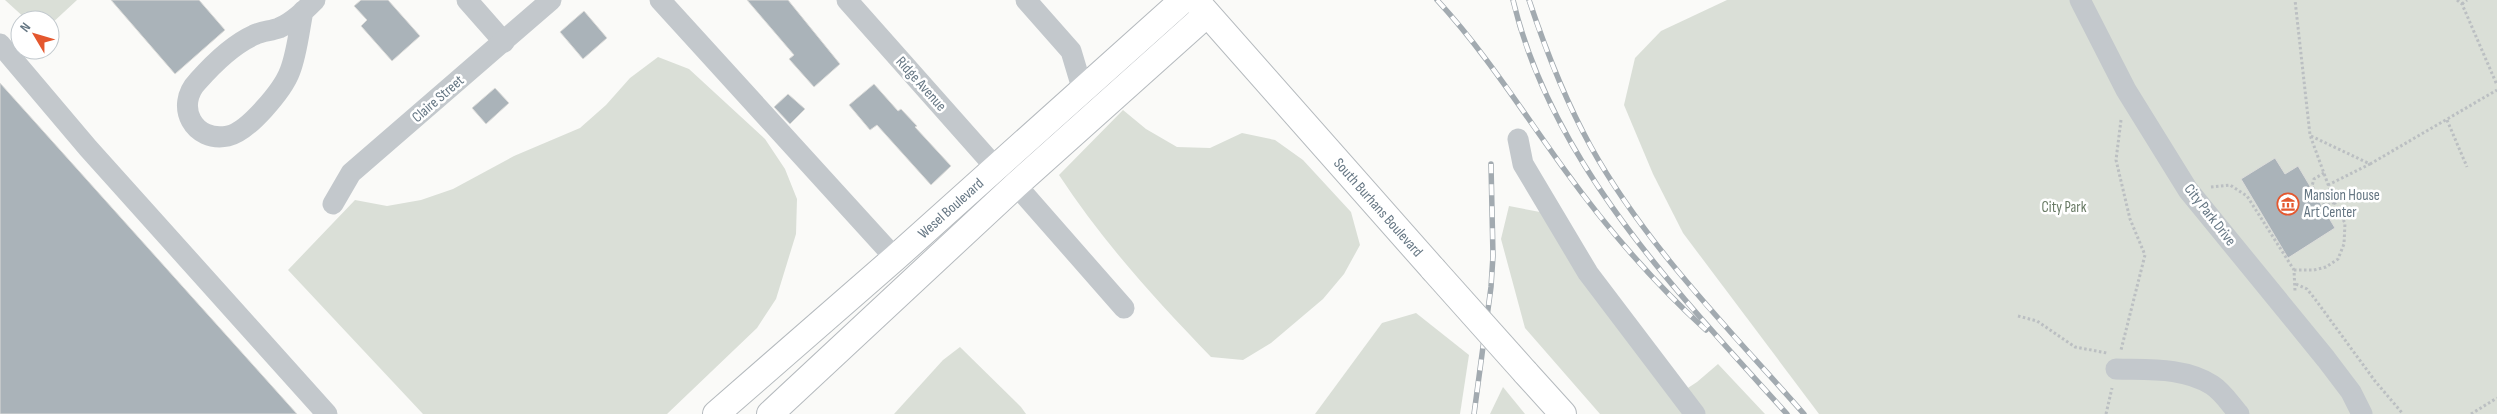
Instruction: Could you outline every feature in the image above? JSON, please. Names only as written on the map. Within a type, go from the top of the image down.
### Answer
[{"type":"main road","name":"Wesel Boulevard","points":[[716,414],[895,258],[1183,0]]},
{"type":"main road","name":"Wesel Boulevard","points":[[770,414],[1016,185],[1201,7]]},
{"type":"main road","name":"South Burhans Boulevard","points":[[1201,7],[1562,414]]},
{"type":"street","points":[[467,0],[504,42]]},
{"type":"street","name":"Claire Street","points":[[333,204],[351,173],[504,42],[550,0]]},
{"type":"street","points":[[660,0],[895,258]]},
{"type":"street","name":"Ridge Avenue","points":[[847,0],[996,168]]},
{"type":"street","points":[[1026,0],[1071,51],[1083,91]]},
{"type":"street","name":"City Park Drive","points":[[2080,0],[2126,90],[2183,182],[2351,392],[2362,414]]},
{"type":"street","points":[[309,6],[290,70],[273,100],[239,130],[229,136],[205,135],[197,130],[190,121],[186,110],[188,96],[196,82],[238,45],[254,35],[280,28],[309,6]]},
{"type":"street","points":[[0,44],[88,148],[328,414]]},
{"type":"street","points":[[1518,139],[1523,164],[1588,273],[1695,414]]},
{"type":"street","points":[[1016,185],[1124,308]]},
{"type":"street","points":[[2118,363],[2191,375],[2214,386],[2239,414]]},
{"type":"path","points":[[2294,270],[2314,270],[2326,267],[2338,259],[2344,244],[2345,223],[2334,202],[2310,135],[2295,0]]},
{"type":"path","points":[[2457,0],[2462,4],[2497,84]]},
{"type":"path","points":[[2462,4],[2467,0]]},
{"type":"path","points":[[2328,185],[2370,164],[2497,90]]},
{"type":"path","points":[[2106,414],[2146,255],[2130,219],[2116,160],[2121,118]]},
{"type":"path","points":[[2447,120],[2467,167]]},
{"type":"path","points":[[2310,135],[2370,164]]},
{"type":"path","points":[[2324,173],[2314,179],[2312,186],[2322,204],[2330,205],[2334,202]]},
{"type":"path","points":[[2183,182],[2202,189],[2230,185],[2248,196],[2294,270],[2296,284],[2291,316]]},
{"type":"path","points":[[2296,284],[2307,289],[2316,299],[2374,381],[2403,414]]},
{"type":"path","points":[[2018,316],[2037,321],[2075,347],[2118,363]]},
{"type":"path","points":[[2471,414],[2497,398]]},
{"type":"green space","points":[[5,0],[77,0],[60,16],[60,10],[16,10]]},
{"type":"green space","name":"City Park","points":[[1727,0],[2497,0],[2497,414],[1819,414],[1683,233],[1653,174],[1624,105],[1635,58],[1661,31]]},
{"type":"green space","points":[[658,57],[689,69],[765,139],[785,169],[797,199],[796,234],[776,299],[757,328],[667,414],[423,414],[288,270],[355,200],[387,206],[421,200],[453,189],[514,156],[580,128],[606,105],[630,78]]},
{"type":"green space","points":[[1123,110],[1146,129],[1177,147],[1210,148],[1242,133],[1275,140],[1303,160],[1351,212],[1360,245],[1344,274],[1323,299],[1271,343],[1243,360],[1211,357],[1111,247],[1059,175]]},
{"type":"green space","points":[[1509,206],[1540,212],[1671,399],[1697,382],[1718,364],[1765,414],[1600,414],[1525,328],[1501,239]]},
{"type":"green space","points":[[1416,313],[1469,355],[1460,414],[1315,414],[1382,323]]},
{"type":"green space","points":[[960,347],[1026,414],[894,414],[943,360]]},
{"type":"green space","points":[[1503,387],[1525,414],[1490,414]]},
{"type":"building","points":[[111,0],[199,0],[225,30],[175,74]]},
{"type":"building","points":[[361,0],[388,0],[420,36],[392,61],[361,26],[367,20],[354,6]]},
{"type":"building","points":[[747,0],[788,0],[840,64],[814,87],[789,59],[794,55]]},
{"type":"building","points":[[584,11],[607,38],[583,59],[560,32]]},
{"type":"building","points":[[0,83],[297,414],[0,414]]},
{"type":"building","points":[[874,84],[898,111],[901,109],[917,126],[915,127],[951,166],[931,185],[877,125],[870,130],[849,105]]},
{"type":"building","points":[[495,88],[509,103],[486,124],[472,108]]},
{"type":"building","points":[[788,94],[805,109],[790,124],[774,107]]},
{"type":"building","name":"Mansion House Art Center","points":[[2275,158],[2285,174],[2298,166],[2335,228],[2288,258],[2241,179]]},
{"type":"railway","points":[[1437,0],[1487,61],[1564,169],[1613,233],[1667,293],[1706,330]]},
{"type":"railway","points":[[1513,0],[1532,60],[1557,117],[1588,171],[1624,223],[1663,273],[1787,414]]},
{"type":"railway","points":[[1529,0],[1564,93],[1591,147],[1613,183],[1637,219],[1690,286],[1804,414]]},
{"type":"railway","points":[[1474,414],[1491,287],[1493,256],[1491,164]]},
{"type":"place","name":"Mansion House Art Center","points":[[2288,204]]}]
